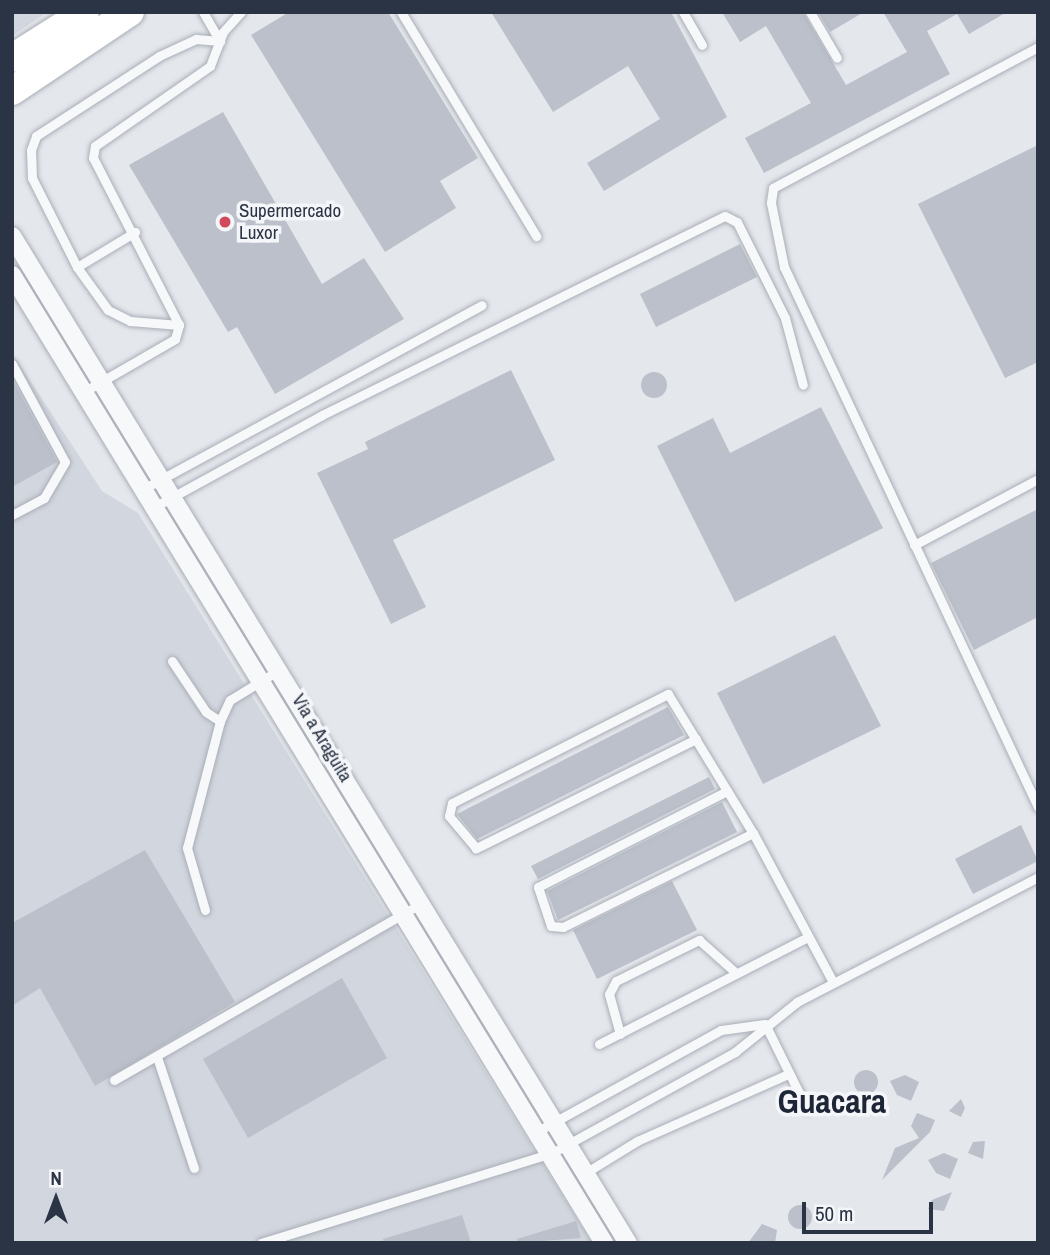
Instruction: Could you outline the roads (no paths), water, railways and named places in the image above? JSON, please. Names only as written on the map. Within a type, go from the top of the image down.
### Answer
[{"type":"main road","points":[[12,58],[85,12]]},
{"type":"main road","points":[[12,92],[131,12]]},
{"type":"street","name":"Via a Araguita","points":[[12,236],[105,381],[162,480],[554,1120],[570,1184],[604,1243]]},
{"type":"street","name":"Via a Araguita","points":[[12,275],[262,677],[538,1131],[586,1172],[628,1243]]},
{"type":"lane","points":[[204,12],[220,41]]},
{"type":"lane","points":[[85,391],[175,339],[179,325],[135,232],[93,158],[95,146],[210,66],[220,41],[241,12]]},
{"type":"lane","points":[[401,12],[536,236]]},
{"type":"lane","points":[[683,12],[702,45]]},
{"type":"lane","points":[[810,12],[837,58]]},
{"type":"lane","points":[[179,325],[118,318],[77,267],[32,178],[36,136],[159,56],[196,39],[220,41]]},
{"type":"lane","points":[[1038,47],[773,188],[773,235],[784,267],[1038,807]]},
{"type":"lane","points":[[156,506],[321,415],[725,216],[737,222],[785,318],[803,384]]},
{"type":"lane","points":[[77,267],[135,232]]},
{"type":"lane","points":[[145,488],[482,305]]},
{"type":"lane","points":[[12,364],[65,462],[44,498],[12,515]]},
{"type":"lane","points":[[914,545],[1038,479]]},
{"type":"lane","points":[[172,661],[206,712],[220,721]]},
{"type":"lane","points":[[205,910],[187,848],[220,721],[230,700],[262,677],[280,670]]},
{"type":"lane","points":[[696,739],[476,848],[449,816],[452,803],[668,694],[696,739],[727,791],[753,832],[806,938],[833,982]]},
{"type":"lane","points":[[727,791],[538,887],[551,926],[563,927],[753,832]]},
{"type":"lane","points":[[261,1243],[560,1148],[735,1052],[765,1024],[833,982],[1038,877]]},
{"type":"lane","points":[[114,1080],[422,903]]},
{"type":"lane","points":[[599,1044],[806,938]]},
{"type":"lane","points":[[620,1034],[609,995],[616,981],[699,940],[736,973]]},
{"type":"lane","points":[[538,1131],[721,1030],[765,1024]]},
{"type":"lane","points":[[765,1024],[807,1109]]},
{"type":"lane","points":[[156,1057],[194,1168]]},
{"type":"lane","points":[[570,1184],[637,1142],[788,1074]]},
{"type":"place","name":"Supermercado Luxor","points":[[225,222]]},
{"type":"district","name":"Guacara","points":[[832,1102]]}]
